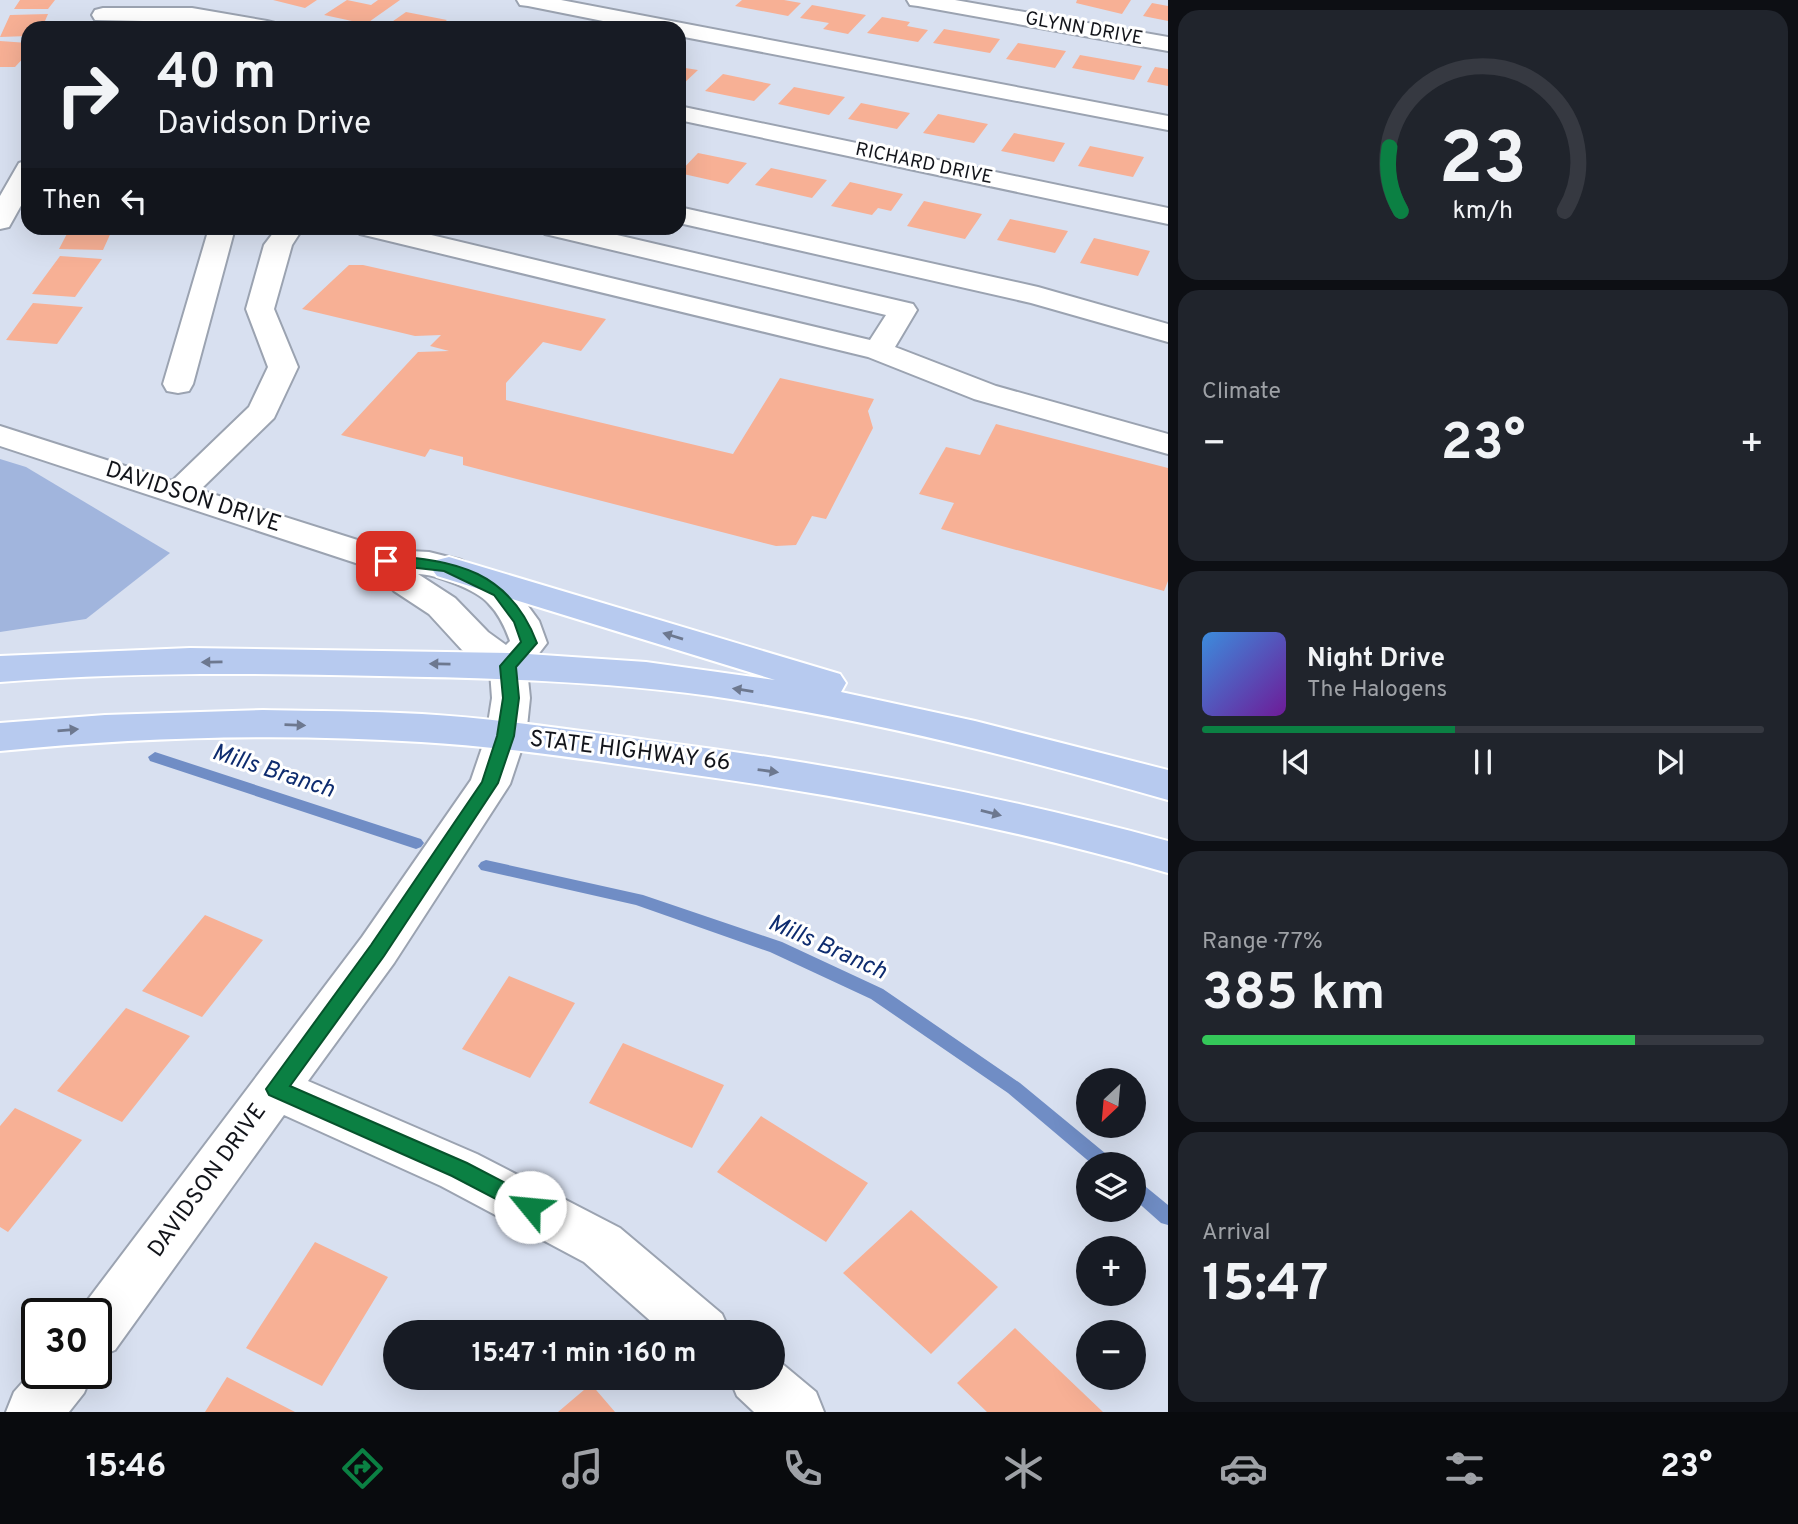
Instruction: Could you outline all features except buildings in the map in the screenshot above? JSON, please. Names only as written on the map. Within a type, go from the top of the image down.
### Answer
[{"type":"main road","points":[[449,568],[1090,765]]},
{"type":"main road","points":[[0,669],[149,662],[285,661],[508,666],[646,675],[797,698],[975,734],[1168,785]]},
{"type":"main road","name":"STATE HIGHWAY 66","points":[[0,737],[78,729],[279,725],[421,729],[506,736],[773,771],[931,798],[1168,857]]},
{"type":"street","points":[[528,0],[636,21]]},
{"type":"street","name":"GLYNN DRIVE","points":[[918,0],[1168,44]]},
{"type":"street","points":[[103,14],[192,15],[227,21]]},
{"type":"street","points":[[686,30],[1168,123]]},
{"type":"street","name":"RICHARD DRIVE","points":[[686,114],[1168,216]]},
{"type":"street","points":[[0,221],[21,181]]},
{"type":"street","points":[[686,217],[1038,296],[1168,333]]},
{"type":"street","points":[[178,384],[220,235]]},
{"type":"street","points":[[178,493],[263,411],[283,367],[260,309],[278,246],[285,235]]},
{"type":"street","points":[[399,235],[878,351],[936,378],[1020,406],[1168,444]]},
{"type":"street","points":[[585,235],[903,310],[878,351]]},
{"type":"street","name":"DAVIDSON DRIVE","points":[[0,436],[386,561],[429,563],[449,568],[499,592],[521,621],[529,643],[508,666]]},
{"type":"street","name":"DAVIDSON DRIVE","points":[[112,1310],[378,950],[490,783],[506,736],[511,698],[508,666],[475,641],[442,606],[407,583],[386,561]]},
{"type":"street","points":[[276,1089],[459,1170],[602,1245],[689,1320]]},
{"type":"street","points":[[34,1412],[53,1389]]},
{"type":"street","points":[[771,1390],[796,1412]]},
{"type":"shaded area","points":[[0,459],[26,467],[170,553],[86,619],[0,632]]},
{"type":"waterway","name":"Mills Branch","points":[[155,757],[416,843]]},
{"type":"waterway","name":"Mills Branch","points":[[486,866],[637,899],[776,947],[877,994],[1014,1088],[1091,1152]]},
{"type":"waterway","name":"Mills Branch","points":[[1146,1198],[1168,1217]]},
{"type":"route","points":[[386,561],[429,563],[449,568],[499,592],[521,621],[529,643],[508,666],[511,698],[506,736],[490,783],[378,950],[276,1089],[459,1170],[530,1207]]}]
